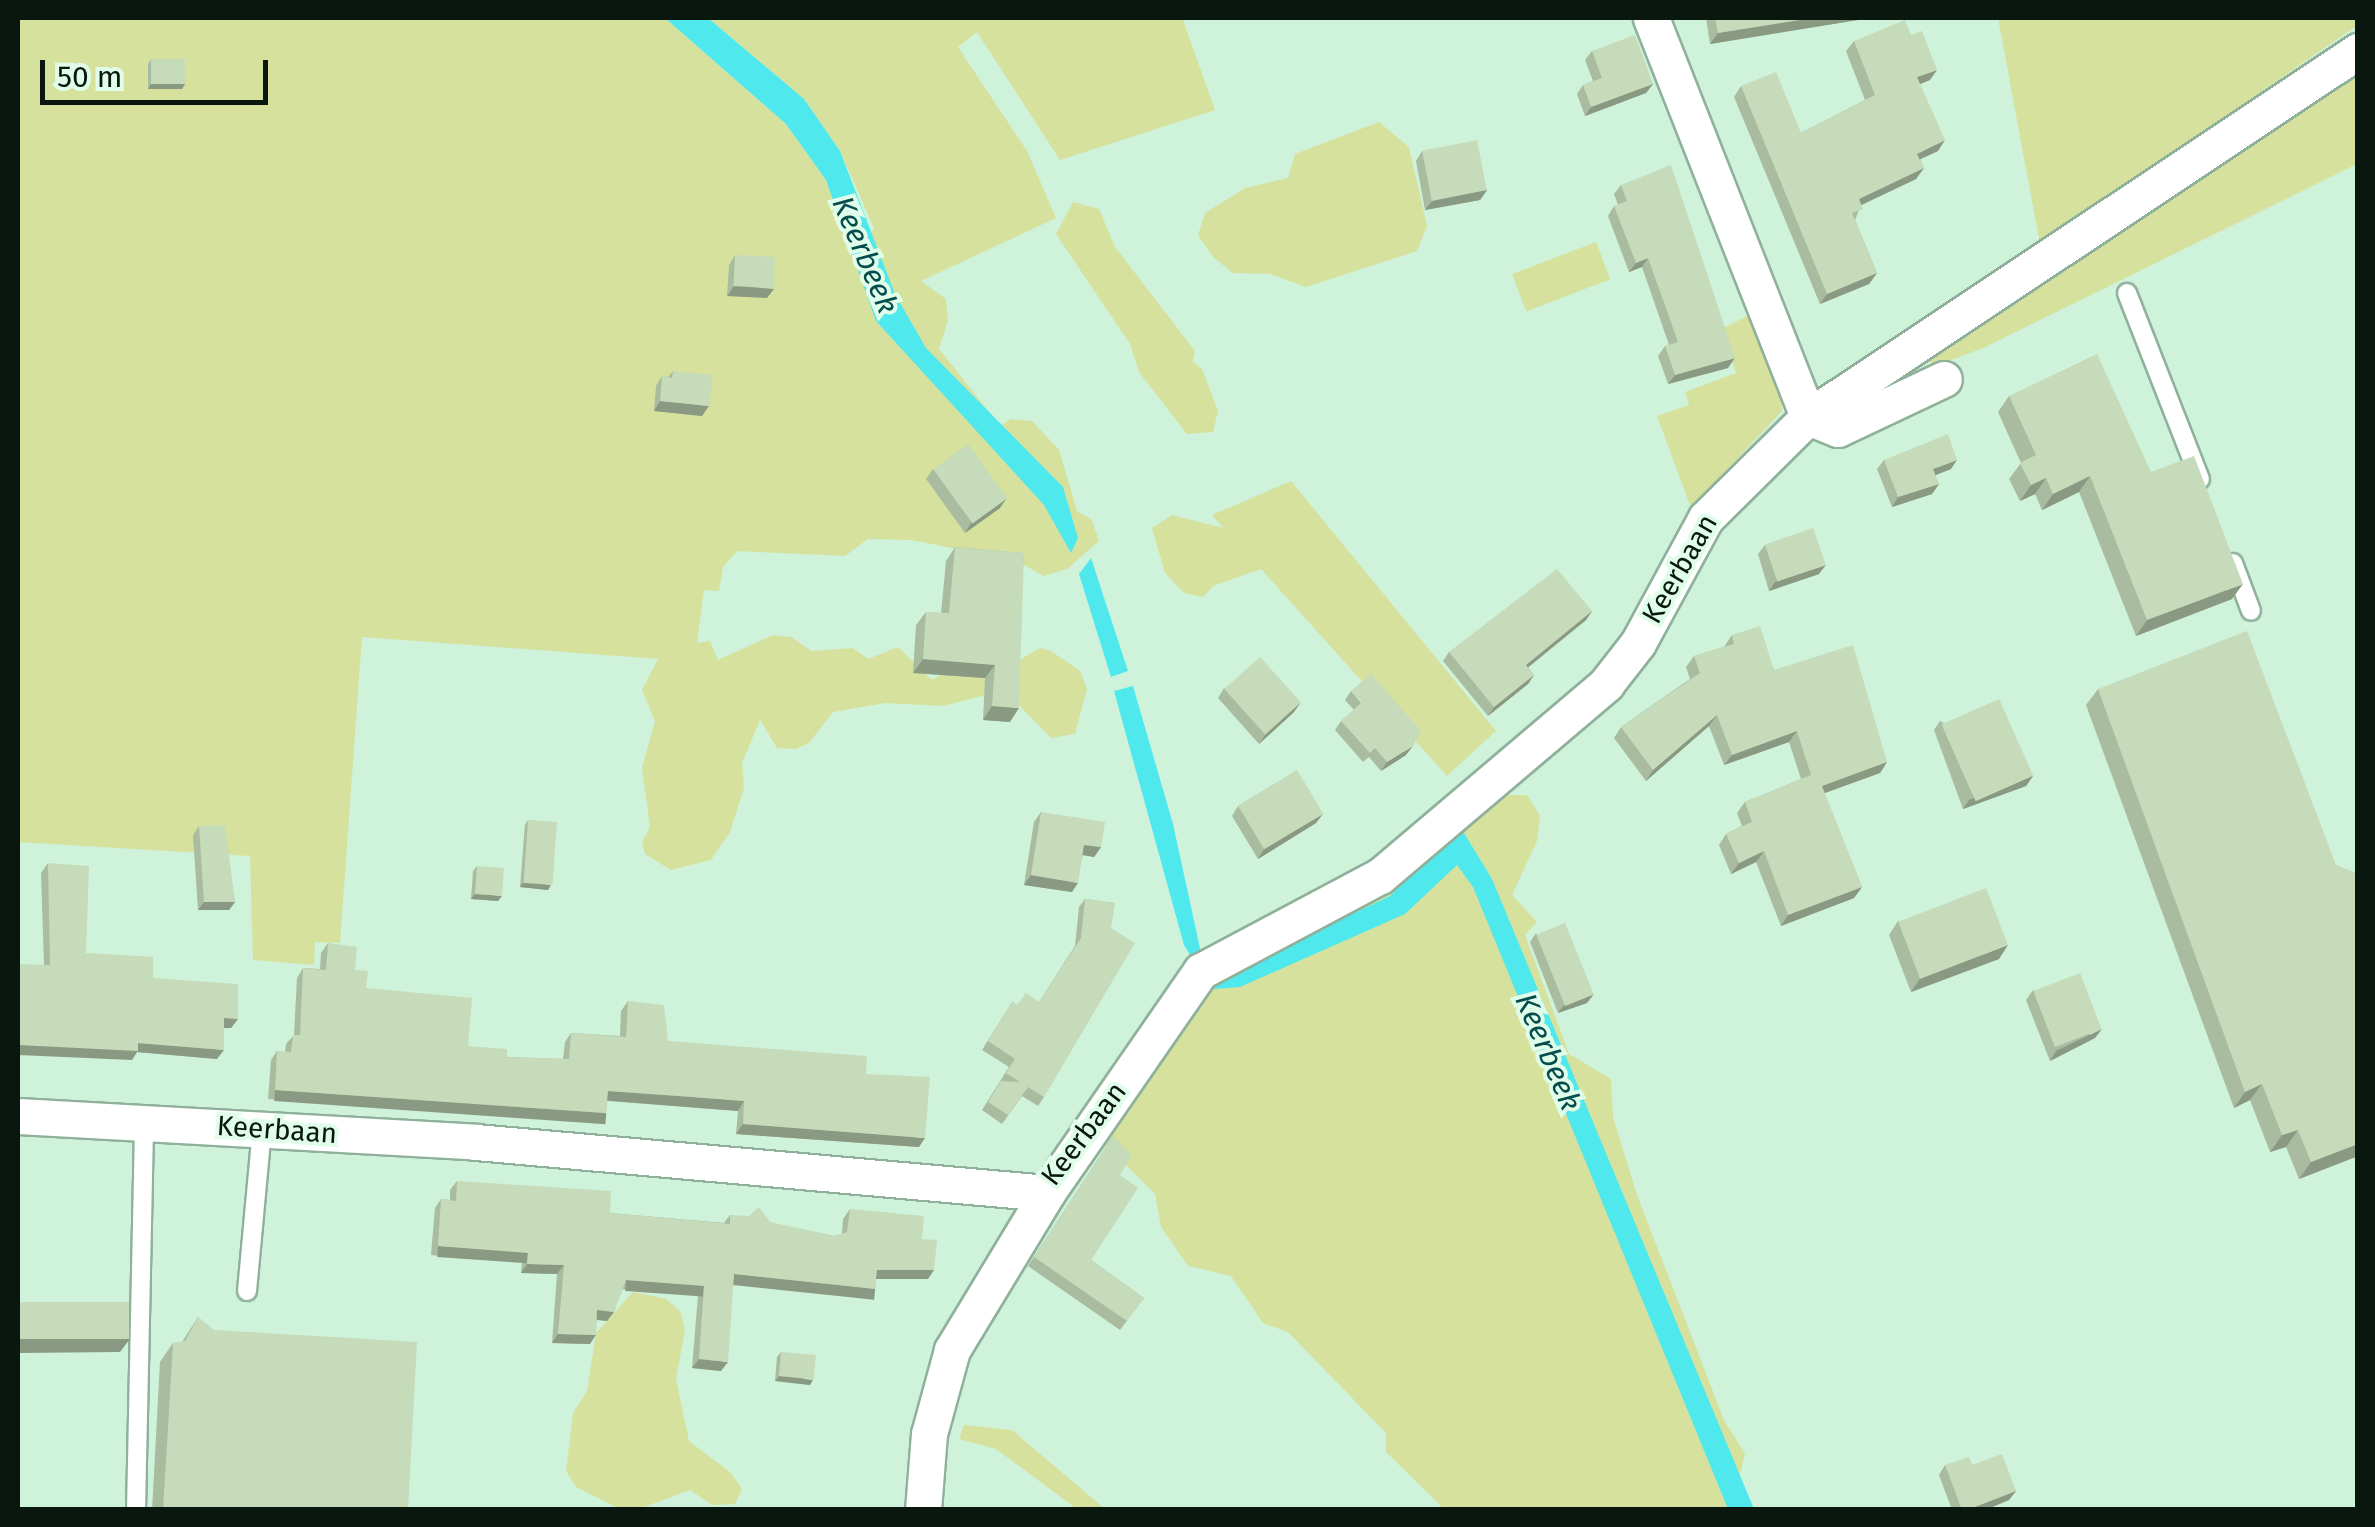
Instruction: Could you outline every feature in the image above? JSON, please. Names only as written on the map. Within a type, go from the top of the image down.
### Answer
[{"type":"street","points":[[1651,18],[1808,418],[1838,429],[1944,379]]},
{"type":"street","name":"Keerbaan","points":[[18,1116],[262,1129],[1047,1193],[1200,971],[1380,876],[1606,684],[1638,643],[1706,518],[1808,418],[2358,52]]},
{"type":"street","points":[[924,1510],[929,1434],[952,1350],[1047,1193]]},
{"type":"lane","points":[[2128,293],[2210,505]]},
{"type":"lane","points":[[2224,540],[2251,611]]},
{"type":"lane","points":[[136,1510],[144,1122]]},
{"type":"lane","points":[[247,1291],[262,1129]]},
{"type":"green space","points":[[18,18],[665,18],[786,124],[826,180],[854,256],[874,228],[840,151],[804,99],[708,18],[1189,18],[1183,20],[1215,110],[1060,160],[977,32],[958,47],[1027,151],[1056,218],[921,281],[946,299],[948,320],[939,349],[1000,426],[1011,419],[1032,421],[1059,450],[1077,511],[1092,520],[1099,541],[1067,569],[1044,576],[1015,560],[911,540],[868,539],[845,556],[737,551],[723,567],[719,591],[704,590],[697,643],[710,641],[718,660],[773,635],[791,637],[812,651],[853,648],[868,659],[898,647],[932,680],[949,669],[1016,662],[1040,648],[1051,651],[1080,671],[1087,689],[1075,734],[1051,738],[1018,704],[986,695],[943,706],[886,703],[833,712],[809,743],[796,749],[777,748],[760,720],[742,763],[744,788],[730,832],[711,860],[671,870],[645,854],[642,842],[650,827],[642,768],[655,721],[642,690],[658,659],[362,637],[340,943],[315,942],[314,965],[253,960],[250,856],[18,842]]},
{"type":"green space","points":[[1998,18],[2357,18],[2358,25],[2040,244]]},
{"type":"green space","points":[[2357,76],[2357,164],[1983,348],[1936,366],[1927,360]]},
{"type":"green space","points":[[1379,122],[1409,147],[1427,226],[1417,251],[1306,287],[1270,274],[1233,273],[1214,258],[1198,235],[1205,213],[1245,188],[1288,178],[1295,154]]},
{"type":"green space","points":[[1073,202],[1099,209],[1115,247],[1195,351],[1193,362],[1202,369],[1218,411],[1213,432],[1187,434],[1139,372],[1130,344],[1056,234]]},
{"type":"green space","points":[[1596,242],[1610,279],[1526,312],[1512,274]]},
{"type":"green space","points":[[1749,315],[1783,394],[1782,411],[1691,508],[1657,416],[1689,405],[1685,392],[1736,373],[1721,329]]},
{"type":"green space","points":[[1291,481],[1496,731],[1447,776],[1261,569],[1213,586],[1203,597],[1184,593],[1165,573],[1152,528],[1172,515],[1223,528],[1212,515]]},
{"type":"green space","points":[[1499,795],[1527,795],[1540,816],[1537,841],[1512,895],[1537,922],[1525,935],[1569,1054],[1611,1079],[1613,1117],[1637,1195],[1724,1420],[1745,1454],[1732,1509],[1444,1509],[1386,1452],[1386,1433],[1288,1332],[1263,1323],[1231,1276],[1188,1266],[1161,1227],[1155,1194],[1104,1143],[1198,994]]},
{"type":"green space","points":[[633,1292],[666,1299],[680,1311],[685,1330],[676,1379],[689,1441],[730,1472],[742,1489],[735,1504],[712,1505],[690,1490],[639,1509],[620,1509],[576,1487],[566,1471],[573,1413],[587,1391],[596,1333]]},
{"type":"green space","points":[[964,1425],[1012,1430],[1105,1509],[1077,1509],[996,1449],[959,1439]]},
{"type":"water","name":"Keerbeek","points":[[665,18],[708,18],[804,99],[840,151],[895,294],[926,348],[1063,487],[1078,538],[1071,553],[1044,505],[876,321],[826,180],[786,124]]},
{"type":"water","points":[[1091,558],[1128,671],[1111,677],[1079,574]]},
{"type":"water","points":[[1133,686],[1173,824],[1201,953],[1190,955],[1184,945],[1114,691]]},
{"type":"water","name":"Keerbeek","points":[[1461,828],[1492,879],[1754,1509],[1728,1509],[1473,887],[1457,865],[1405,914],[1240,987],[1214,989],[1212,981],[1390,896]]},
{"type":"building","points":[[1715,18],[1812,18],[1718,33]]},
{"type":"building","points":[[1905,20],[1911,35],[1922,31],[1937,70],[1917,77],[1945,140],[1917,154],[1924,168],[1859,199],[1863,209],[1852,213],[1877,273],[1827,294],[1741,86],[1776,72],[1801,133],[1875,95],[1854,41]]},
{"type":"building","points":[[1635,35],[1653,84],[1591,107],[1583,85],[1602,78],[1592,51]]},
{"type":"building","points":[[151,59],[185,59],[185,84],[151,84]]},
{"type":"building","points":[[1477,140],[1487,190],[1432,201],[1422,151]]},
{"type":"building","points":[[1671,165],[1735,358],[1675,375],[1665,346],[1678,342],[1648,258],[1636,263],[1614,206],[1627,201],[1621,185]]},
{"type":"building","points":[[735,255],[775,257],[773,288],[733,286]]},
{"type":"building","points":[[2097,354],[2151,472],[2194,456],[2243,584],[2147,620],[2090,476],[2053,494],[2046,478],[2031,485],[2020,463],[2036,455],[2009,396]]},
{"type":"building","points":[[673,371],[713,375],[709,406],[660,401],[662,376],[672,378]]},
{"type":"building","points":[[1948,434],[1957,460],[1933,469],[1939,484],[1898,497],[1884,460]]},
{"type":"building","points":[[968,444],[1007,498],[973,523],[933,469]]},
{"type":"building","points":[[1813,528],[1826,565],[1777,581],[1765,545]]},
{"type":"building","points":[[955,547],[1024,553],[1019,708],[992,706],[995,665],[923,659],[926,612],[949,613]]},
{"type":"building","points":[[1557,569],[1592,611],[1526,665],[1534,675],[1494,707],[1449,652]]},
{"type":"building","points":[[1760,626],[1774,670],[1853,645],[1887,762],[1822,786],[1862,887],[1788,915],[1764,851],[1739,863],[1726,834],[1752,822],[1745,802],[1811,775],[1797,731],[1732,755],[1717,715],[1653,770],[1621,727],[1700,673],[1694,656],[1734,644],[1732,635]]},
{"type":"building","points":[[2247,631],[2336,865],[2354,872],[2358,881],[2358,1144],[2311,1162],[2298,1130],[2282,1135],[2262,1084],[2245,1092],[2098,689]]},
{"type":"building","points":[[1260,657],[1301,702],[1265,734],[1224,689]]},
{"type":"building","points":[[1371,674],[1421,731],[1413,746],[1387,762],[1375,748],[1370,753],[1341,721],[1362,702],[1351,691]]},
{"type":"building","points":[[1999,699],[2033,776],[1976,801],[1941,725]]},
{"type":"building","points":[[1297,770],[1323,814],[1264,849],[1238,806]]},
{"type":"building","points":[[1041,812],[1105,822],[1101,847],[1084,845],[1078,883],[1031,875]]},
{"type":"building","points":[[528,820],[557,822],[553,885],[524,883]]},
{"type":"building","points":[[225,825],[235,902],[204,902],[199,826]]},
{"type":"building","points":[[48,863],[89,866],[86,953],[153,957],[153,978],[238,984],[238,1019],[224,1018],[224,1050],[138,1043],[138,1051],[18,1045],[18,964],[50,965]]},
{"type":"building","points":[[477,866],[504,868],[502,896],[475,894]]},
{"type":"building","points":[[1986,888],[2008,945],[1920,979],[1898,922]]},
{"type":"building","points":[[1085,899],[1115,903],[1111,928],[1135,943],[1044,1097],[1028,1087],[1008,1115],[988,1102],[1001,1081],[1020,1082],[1006,1073],[1015,1059],[988,1041],[1012,1002],[1017,1005],[1026,993],[1039,1002],[1081,938]]},
{"type":"building","points":[[1565,923],[1594,994],[1565,1006],[1536,935]]},
{"type":"building","points":[[328,943],[357,947],[355,970],[368,971],[366,988],[472,998],[468,1046],[507,1049],[507,1057],[569,1059],[571,1033],[626,1037],[628,1001],[664,1005],[668,1041],[867,1056],[866,1074],[930,1077],[925,1138],[743,1124],[744,1101],[679,1096],[608,1091],[606,1113],[275,1090],[277,1051],[291,1052],[293,1035],[300,1035],[303,968],[326,970]]},
{"type":"building","points":[[2080,973],[2102,1029],[2055,1047],[2033,991]]},
{"type":"building","points":[[1113,1136],[1132,1155],[1120,1175],[1138,1188],[1091,1260],[1144,1298],[1127,1321],[1034,1257]]},
{"type":"building","points":[[457,1181],[611,1191],[610,1213],[730,1224],[730,1215],[749,1216],[759,1207],[770,1222],[834,1236],[847,1232],[850,1209],[924,1216],[922,1239],[937,1240],[934,1270],[877,1270],[875,1289],[734,1274],[728,1362],[699,1359],[704,1286],[626,1280],[614,1312],[597,1310],[596,1335],[558,1334],[564,1265],[527,1264],[528,1253],[438,1246],[441,1199],[456,1201]]},
{"type":"building","points":[[18,1302],[129,1302],[129,1339],[18,1339]]},
{"type":"building","points":[[198,1317],[214,1330],[417,1342],[408,1510],[163,1510],[173,1343],[185,1341]]},
{"type":"building","points":[[781,1352],[816,1355],[814,1379],[779,1376]]},
{"type":"building","points":[[2002,1454],[2016,1491],[1962,1510],[1945,1465],[1969,1457],[1972,1465]]}]
